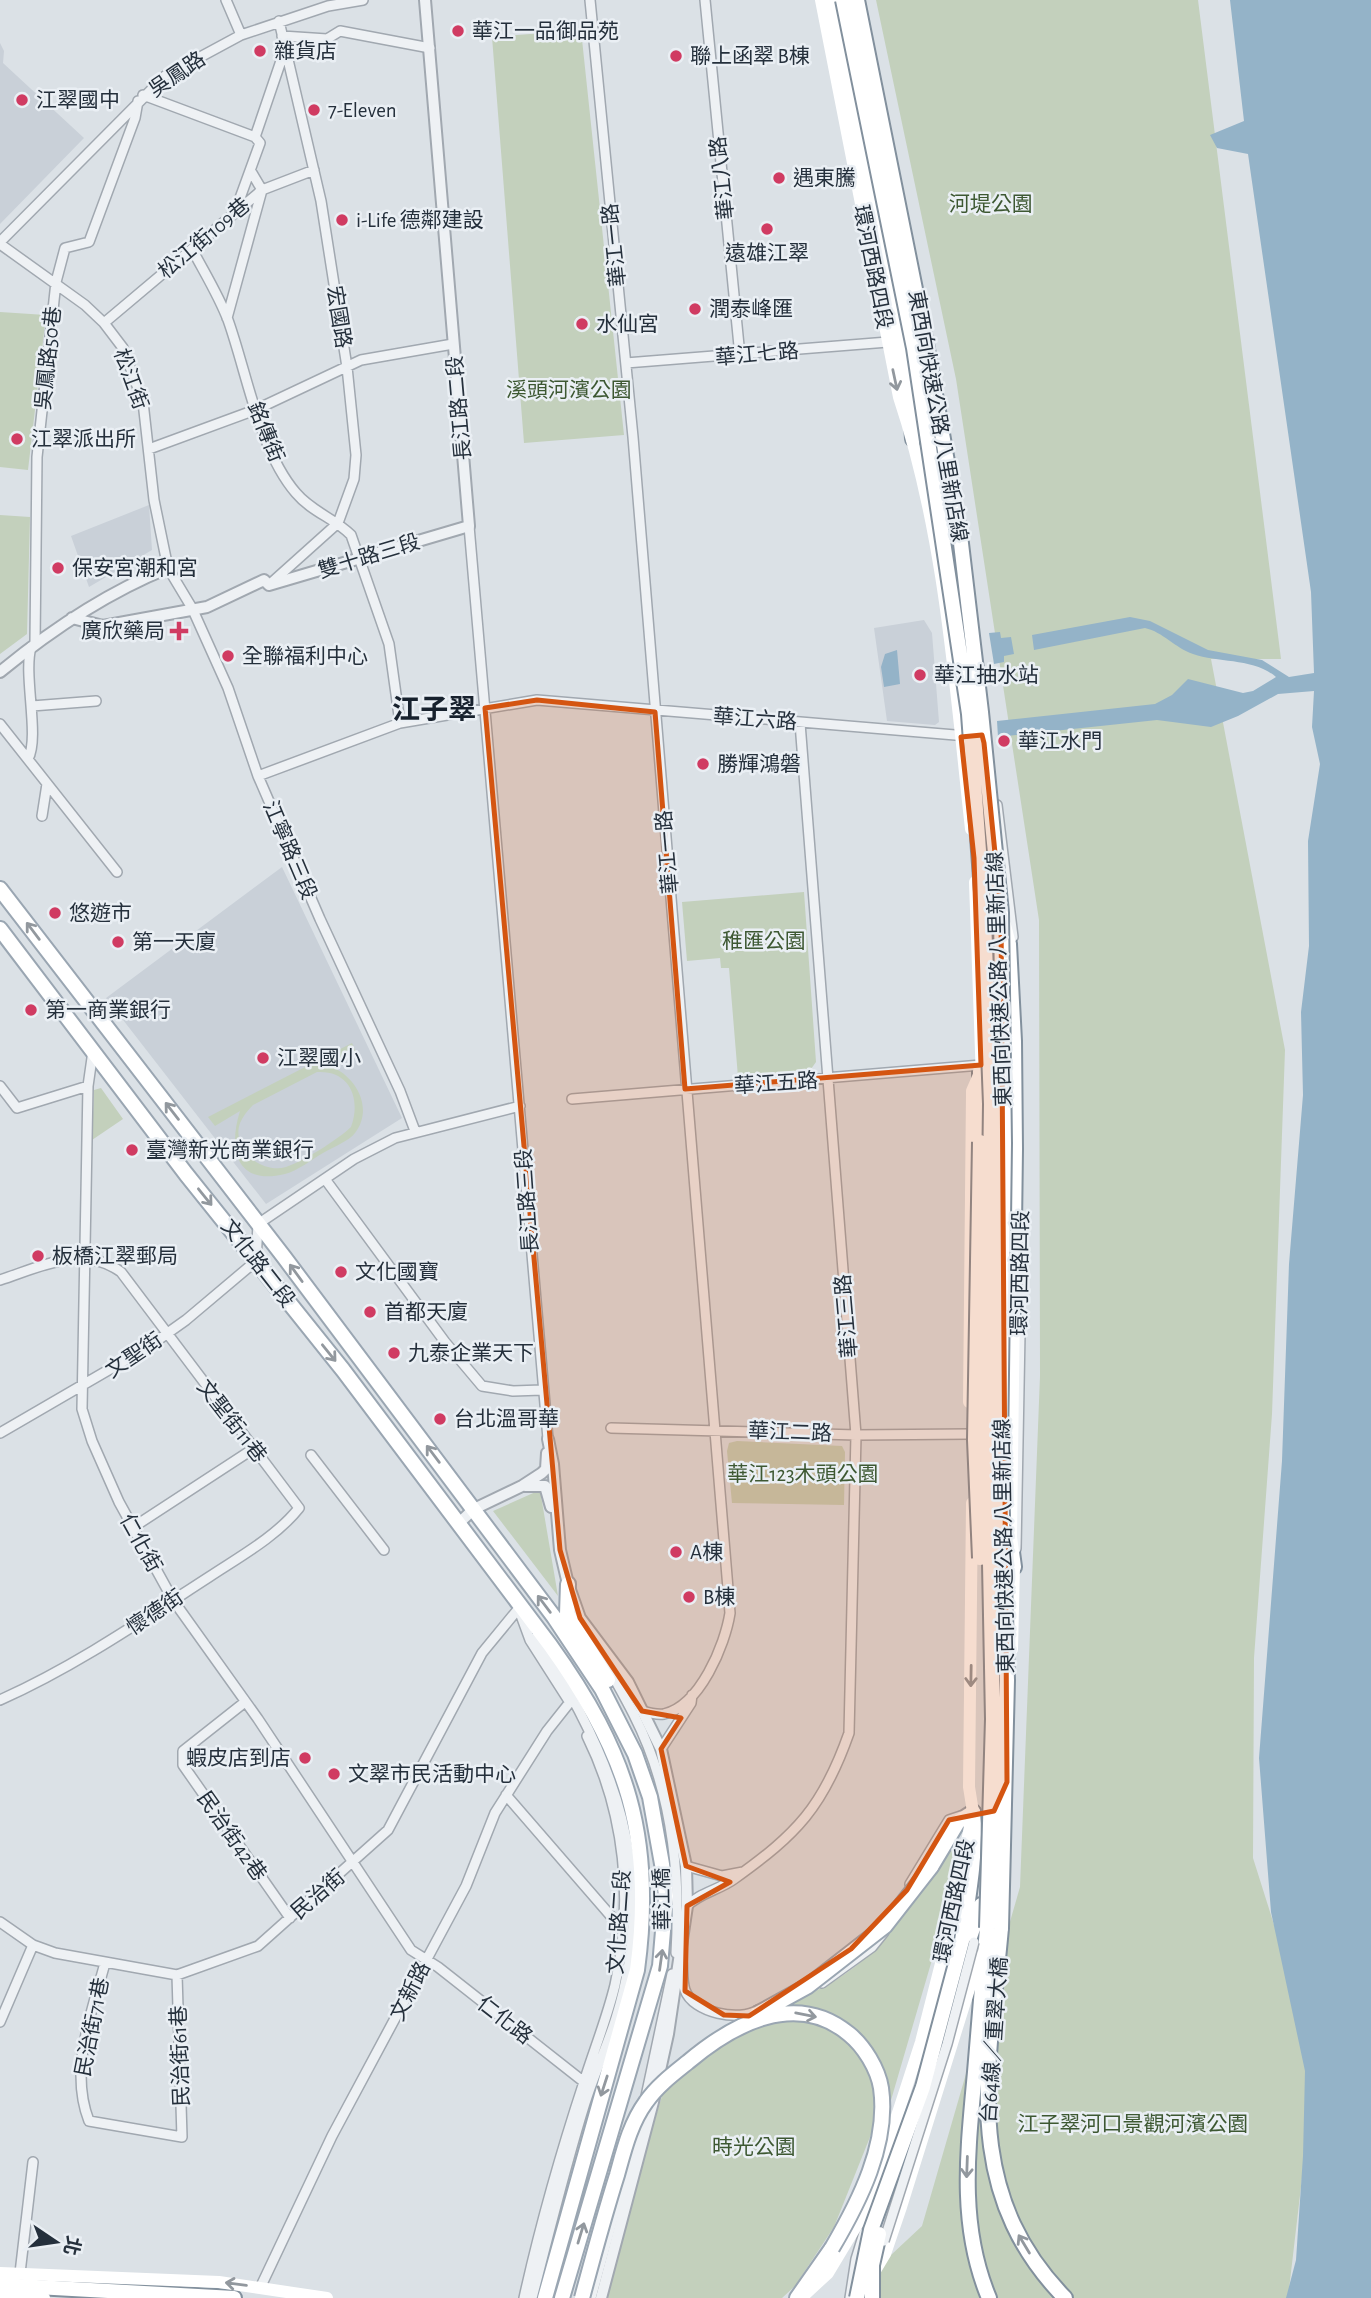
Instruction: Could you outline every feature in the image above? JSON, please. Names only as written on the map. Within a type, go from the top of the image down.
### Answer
[{"type":"main road","name":"環河西路四段","points":[[821,0],[899,397],[913,439],[933,532],[961,737],[974,858],[980,1068],[988,1107],[985,1376],[978,1394],[978,1448],[972,1471]]},
{"type":"main road","points":[[831,0],[910,393],[913,439]]},
{"type":"main road","name":"環河西路四段","points":[[845,0],[935,442],[959,507],[980,645],[996,1065],[1002,1681],[990,1866],[981,1905],[985,1928],[975,1978],[885,2254],[854,2298]]},
{"type":"main road","name":"東西向快速公路 八里新店線","points":[[845,0],[914,348],[969,714],[984,919],[991,1104],[986,1408],[992,1772],[974,1933]]},
{"type":"main road","name":"東西向快速公路 八里新店線","points":[[859,0],[927,349],[960,536],[1001,913],[999,943],[1004,1143],[1000,1451],[1007,1680],[974,1933]]},
{"type":"main road","name":"環河西路四段","points":[[933,532],[935,442]]},
{"type":"main road","name":"文化路二段","points":[[0,888],[491,1533]]},
{"type":"main road","points":[[1001,913],[1009,944],[1014,1041],[1010,1538],[1014,1567]]},
{"type":"main road","name":"文化路二段","points":[[0,929],[458,1523],[580,1687],[606,1732],[632,1802],[640,1844],[643,1925],[637,1970],[620,2019]]},
{"type":"main road","name":"環河西路四段","points":[[799,2298],[828,2273],[867,2208],[921,2042],[973,1812],[969,1787],[972,1091],[980,1068]]},
{"type":"main road","points":[[980,1068],[975,1440],[992,1772]]},
{"type":"main road","name":"華江橋","points":[[491,1533],[554,1617],[621,1721],[650,1797],[663,1864],[664,1932],[658,1976],[562,2298]]},
{"type":"main road","name":"環河西路四段","points":[[994,1811],[1007,1781],[1014,1567]]},
{"type":"main road","points":[[568,1584],[567,1614],[628,1716],[652,1776],[667,1838],[663,1864]]},
{"type":"main road","points":[[582,2298],[635,2119],[662,2083],[723,2035],[808,1986],[853,1953],[885,1926],[931,1867],[958,1822],[973,1812],[994,1811]]},
{"type":"main road","points":[[854,2298],[871,2230],[923,2087],[974,1933],[976,1838],[973,1812]]},
{"type":"main road","points":[[872,2298],[872,2265],[880,2231],[942,2043],[981,1905]]},
{"type":"main road","name":"台64線／重翠大橋","points":[[974,1933],[966,2204],[971,2244],[989,2298]]},
{"type":"main road","name":"台64線／重翠大橋","points":[[974,1933],[993,2169],[1005,2208],[1023,2244],[1047,2279],[1065,2298]]},
{"type":"main road","points":[[723,2035],[764,2017],[795,2012],[834,2023],[863,2048],[880,2086],[880,2135],[859,2198],[832,2248],[799,2298]]},
{"type":"main road","points":[[545,2298],[620,2019]]},
{"type":"main road","points":[[0,2273],[123,2275],[261,2287],[327,2298]]},
{"type":"main road","points":[[0,2278],[99,2283],[159,2292]]},
{"type":"main road","points":[[0,2285],[234,2298]]},
{"type":"main road","points":[[0,2296],[44,2298]]},
{"type":"street","points":[[226,0],[241,34]]},
{"type":"street","name":"吳鳳路","points":[[0,243],[140,98],[165,76],[241,34],[328,6],[363,0]]},
{"type":"street","name":"長江路二段","points":[[425,0],[494,816]]},
{"type":"street","name":"華江一路","points":[[590,0],[626,363],[730,1613],[726,1636],[715,1663],[692,1695],[666,1713],[642,1712]]},
{"type":"street","name":"華江八路","points":[[705,0],[740,356]]},
{"type":"street","name":"環河西路四段","points":[[859,0],[959,507]]},
{"type":"street","name":"宏國路","points":[[269,586],[338,523],[354,478],[354,422],[321,201],[279,21]]},
{"type":"street","points":[[282,36],[327,39],[340,31],[430,48]]},
{"type":"street","points":[[255,137],[285,51]]},
{"type":"street","points":[[140,98],[255,137],[260,143],[252,173],[234,212]]},
{"type":"street","name":"吳鳳路50巷","points":[[28,759],[32,706],[27,663],[33,645],[37,457],[56,282],[65,247],[89,242],[140,98]]},
{"type":"street","name":"松江街109巷","points":[[104,323],[262,190],[314,170]]},
{"type":"street","points":[[228,318],[262,190],[252,173]]},
{"type":"street","name":"松江街","points":[[0,243],[56,282],[104,323],[123,348],[143,402],[154,500],[168,568]]},
{"type":"street","name":"銘傳街","points":[[192,249],[228,318],[255,410],[290,486],[309,506],[338,523]]},
{"type":"street","name":"華江七路","points":[[626,363],[740,356],[888,342]]},
{"type":"street","points":[[149,449],[255,410],[361,360],[453,344]]},
{"type":"street","points":[[338,523],[351,535],[389,644],[400,723]]},
{"type":"street","name":"雙十路三段","points":[[192,608],[207,607],[264,580],[269,586],[469,526]]},
{"type":"street","points":[[0,672],[72,618],[128,584],[168,568]]},
{"type":"street","name":"江寧路三段","points":[[168,568],[192,608],[228,688],[258,776],[400,1091],[415,1131]]},
{"type":"street","points":[[72,618],[103,626],[192,608]]},
{"type":"street","name":"華江六路","points":[[258,776],[400,723],[537,700],[961,737],[982,735]]},
{"type":"street","points":[[32,706],[96,701]]},
{"type":"street","name":"華江三路","points":[[687,1906],[744,1871],[793,1833],[819,1802],[837,1766],[849,1732],[856,1435],[800,723]]},
{"type":"street","points":[[0,724],[117,872]]},
{"type":"street","name":"環河西路四段","points":[[982,735],[994,781],[1011,914],[1020,1063],[1018,1535],[1014,1567]]},
{"type":"street","points":[[42,816],[47,784]]},
{"type":"street","name":"長江路三段","points":[[494,816],[542,1390],[558,1535],[568,1584],[580,1618],[591,1634]]},
{"type":"street","name":"仁化街","points":[[93,1050],[88,1086],[82,1388],[82,1409],[92,1441],[132,1528],[173,1600],[245,1702],[411,1950],[425,1961]]},
{"type":"street","name":"華江五路","points":[[572,1099],[980,1068]]},
{"type":"street","points":[[0,1086],[17,1108],[88,1086]]},
{"type":"street","points":[[256,1261],[258,1224],[354,1159],[415,1131],[520,1106]]},
{"type":"street","points":[[325,1179],[482,1387],[513,1391],[542,1390]]},
{"type":"street","points":[[0,1280],[69,1257],[84,1258]]},
{"type":"street","name":"文聖街11巷","points":[[84,1258],[111,1264],[121,1272],[165,1334],[299,1508]]},
{"type":"street","name":"文聖街","points":[[0,1433],[82,1388],[186,1320],[256,1261]]},
{"type":"street","name":"華江二路","points":[[611,1428],[856,1435],[969,1434]]},
{"type":"street","points":[[458,1523],[474,1509],[522,1486],[546,1469],[548,1438]]},
{"type":"street","points":[[132,1528],[253,1449]]},
{"type":"street","points":[[311,1455],[384,1550]]},
{"type":"street","points":[[522,1486],[541,1484],[548,1488],[558,1535]]},
{"type":"street","name":"懷德街","points":[[0,1700],[120,1636],[290,1520],[299,1508]]},
{"type":"street","name":"文化路二段","points":[[517,1603],[530,1640],[570,1702],[590,1740],[614,1807],[623,1860],[623,1930],[614,1987],[584,2082],[524,2298]]},
{"type":"street","name":"民治街","points":[[0,1922],[33,1945],[105,1964],[177,1975],[258,1946],[387,1830],[482,1653],[517,1603]]},
{"type":"street","points":[[591,1634],[628,1682],[661,1749],[686,1866],[687,1906],[681,1958],[653,2102],[601,2298]]},
{"type":"street","points":[[591,1634],[647,1743],[669,1814],[676,1856],[679,1905],[675,1958],[660,2034],[636,2138],[591,2298]]},
{"type":"street","name":"華江一路","points":[[661,1749],[691,1703],[692,1695]]},
{"type":"street","name":"民治街42巷","points":[[245,1702],[183,1751],[183,1765],[290,1918]]},
{"type":"street","name":"文新路","points":[[261,2287],[332,2136],[466,1886],[495,1813],[547,1731],[570,1702]]},
{"type":"street","points":[[506,1795],[623,1930]]},
{"type":"street","points":[[681,1958],[685,1991],[693,2000],[724,2015],[749,2016],[822,1983],[872,1948],[914,1897],[973,1812]]},
{"type":"street","points":[[653,2102],[670,2073],[712,2039],[851,1949],[882,1920],[906,1890],[950,1820],[973,1812]]},
{"type":"street","points":[[686,1866],[722,1876],[744,1871]]},
{"type":"street","points":[[879,2298],[878,2266],[886,2232],[947,2044],[974,1933]]},
{"type":"street","points":[[0,2022],[33,1945]]},
{"type":"street","name":"仁化路","points":[[425,1961],[438,1968],[584,2082]]},
{"type":"street","name":"民治街71巷","points":[[105,1964],[79,2067],[80,2099],[89,2121],[182,2137]]},
{"type":"street","name":"民治街61巷","points":[[177,1975],[182,2137]]},
{"type":"street","points":[[532,2298],[585,2105],[620,2019]]},
{"type":"street","points":[[20,2273],[33,2162]]},
{"type":"highlighted area","points":[[537,700],[655,712],[685,1089],[981,1065],[974,858],[961,737],[982,735],[984,743],[1001,913],[1007,1782],[994,1811],[949,1820],[907,1890],[851,1949],[749,2016],[724,2015],[685,1991],[687,1906],[730,1882],[686,1866],[661,1749],[681,1718],[642,1711],[580,1618],[560,1550],[485,708],[503,704]]},
{"type":"shaded area","name":"江翠國中","points":[[0,43],[4,51],[3,63],[84,138],[0,224]]},
{"type":"shaded area","points":[[149,505],[152,550],[89,587],[71,536]]},
{"type":"shaded area","points":[[924,620],[932,633],[939,722],[935,725],[887,721],[874,628]]},
{"type":"shaded area","name":"江翠國小","points":[[282,867],[402,1118],[266,1204],[106,998]]},
{"type":"green space","name":"江子翠河口景觀河濱公園","points":[[876,0],[1198,0],[1281,659],[1211,659],[1285,1050],[1272,1414],[1254,1658],[1253,1858],[1316,2058],[1288,2298],[845,2298],[922,2226],[1020,1887],[1040,1376],[1039,920],[956,379]]},
{"type":"green space","name":"溪頭河濱公園","points":[[581,30],[624,435],[524,443],[492,37]]},
{"type":"green space","points":[[0,312],[46,315],[28,470],[0,467]]},
{"type":"green space","points":[[0,515],[30,517],[27,634],[0,654]]},
{"type":"green space","name":"稚匯公園","points":[[804,892],[816,1062],[811,1069],[738,1077],[729,968],[721,968],[720,958],[687,961],[682,902]]},
{"type":"green space","points":[[352,1043],[357,1054],[332,1067],[348,1078],[360,1094],[363,1114],[360,1123],[349,1139],[295,1170],[269,1176],[256,1175],[246,1169],[236,1151],[236,1125],[240,1111],[215,1126],[208,1117]],"holes":[[[317,1072],[329,1073],[345,1081],[351,1089],[355,1107],[351,1127],[320,1150],[286,1167],[267,1167],[250,1157],[244,1150],[238,1133],[241,1120],[251,1107]]]},
{"type":"green space","points":[[101,1088],[123,1119],[92,1140],[94,1090]]},
{"type":"green space","name":"華江123木頭公園","points":[[737,1441],[842,1446],[845,1452],[844,1505],[732,1503],[727,1451],[729,1443]]},
{"type":"green space","points":[[540,1490],[558,1596],[493,1511]]},
{"type":"green space","points":[[958,1838],[934,1953],[889,2107],[849,2028],[766,2010],[828,1985],[873,1951],[904,1916]]},
{"type":"green space","name":"時光公園","points":[[785,2016],[825,2023],[860,2049],[876,2083],[878,2117],[834,2227],[795,2286],[782,2298],[601,2298],[665,2086],[736,2034]]},
{"type":"water","points":[[1230,0],[1371,0],[1371,2298],[1286,2298],[1296,2260],[1305,2071],[1271,1912],[1259,1758],[1282,1461],[1289,1264],[1303,1095],[1301,1012],[1309,946],[1308,841],[1320,764],[1312,727],[1314,691],[1278,694],[1211,727],[1157,720],[998,737],[997,721],[1155,704],[1172,695],[1188,679],[1243,693],[1253,691],[1276,677],[1247,664],[1193,654],[1145,628],[1034,650],[1032,635],[1130,617],[1150,621],[1208,650],[1262,660],[1289,677],[1314,673],[1311,592],[1248,154],[1217,148],[1210,135],[1244,121]]},
{"type":"water","points":[[1000,632],[1001,638],[1011,637],[1014,654],[1004,656],[1004,662],[994,664],[989,633]]},
{"type":"water","points":[[897,650],[900,684],[884,687],[881,667],[885,654]]},
{"type":"place","name":"華江一品御品苑","points":[[458,31]]},
{"type":"place","name":"雜貨店","points":[[260,51]]},
{"type":"place","name":"聯上函翠 B棟","points":[[676,56]]},
{"type":"place","name":"江翠國中","points":[[22,100]]},
{"type":"place","name":"7-Eleven","points":[[314,110]]},
{"type":"place","name":"遇東騰","points":[[779,178]]},
{"type":"place","name":"i-Life 德鄰建設","points":[[342,220]]},
{"type":"place","name":"遠雄江翠","points":[[767,229]]},
{"type":"place","name":"潤泰峰匯","points":[[695,309]]},
{"type":"place","name":"水仙宮","points":[[582,324]]},
{"type":"place","name":"江翠派出所","points":[[17,439]]},
{"type":"place","name":"保安宮潮和宮","points":[[58,568]]},
{"type":"place","name":"廣欣藥局","points":[[179,631]]},
{"type":"place","name":"全聯福利中心","points":[[228,656]]},
{"type":"place","name":"華江抽水站","points":[[920,675]]},
{"type":"place","name":"華江水門","points":[[1004,741]]},
{"type":"place","name":"勝輝鴻磐","points":[[703,764]]},
{"type":"place","name":"悠遊市","points":[[55,913]]},
{"type":"place","name":"第一天廈","points":[[118,942]]},
{"type":"place","name":"第一商業銀行","points":[[31,1010]]},
{"type":"place","name":"江翠國小","points":[[263,1058]]},
{"type":"place","name":"臺灣新光商業銀行","points":[[132,1150]]},
{"type":"place","name":"板橋江翠郵局","points":[[38,1256]]},
{"type":"place","name":"文化國寶","points":[[341,1272]]},
{"type":"place","name":"首都天廈","points":[[370,1312]]},
{"type":"place","name":"九泰企業天下","points":[[394,1353]]},
{"type":"place","name":"台北溫哥華","points":[[440,1419]]},
{"type":"place","name":"A棟","points":[[676,1552]]},
{"type":"place","name":"B棟","points":[[689,1597]]},
{"type":"place","name":"蝦皮店到店","points":[[305,1758]]},
{"type":"place","name":"文翠市民活動中心","points":[[334,1774]]},
{"type":"district","name":"江子翠","points":[[434,709]]},
{"type":"park label","name":"河堤公園","points":[[991,204]]}]
